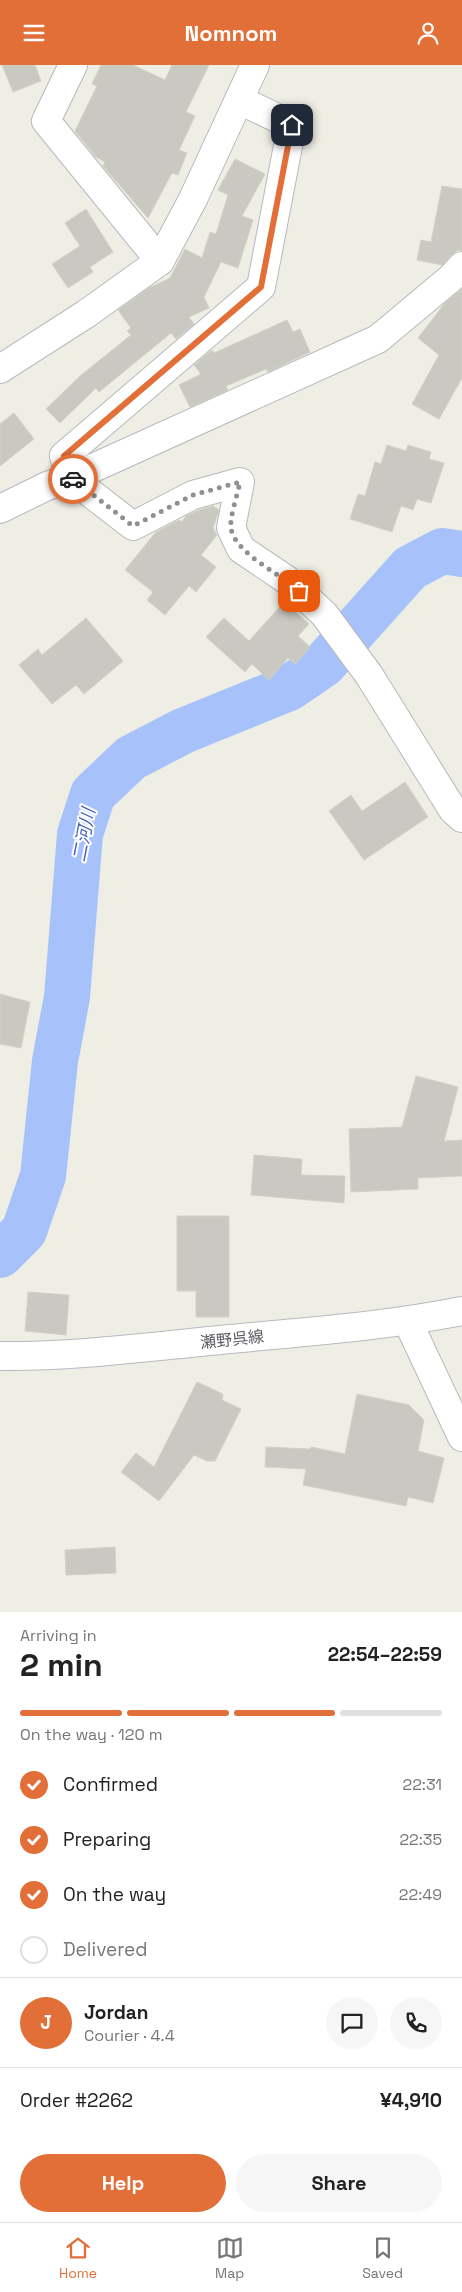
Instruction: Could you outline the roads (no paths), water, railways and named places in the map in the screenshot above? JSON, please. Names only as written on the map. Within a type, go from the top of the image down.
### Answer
[{"type":"street","points":[[72,65],[46,121],[160,261]]},
{"type":"street","points":[[0,369],[86,314],[160,261],[193,199],[255,65]]},
{"type":"street","points":[[239,100],[292,125],[261,287],[64,456],[71,478],[133,526],[193,495],[240,482],[231,528],[241,549],[287,580],[324,614],[369,675],[453,810],[462,818]]},
{"type":"street","points":[[0,509],[47,486],[71,478],[378,339],[451,278],[462,266]]},
{"type":"street","name":"瀬野呉線","points":[[0,1356],[139,1348],[408,1322],[462,1311]]},
{"type":"street","points":[[408,1322],[462,1437]]},
{"type":"waterway","name":"二河川","points":[[0,1255],[24,1231],[43,1176],[55,1061],[67,997],[80,834],[93,794],[131,758],[183,731],[289,688],[324,664],[410,568],[442,551],[462,554]]}]
